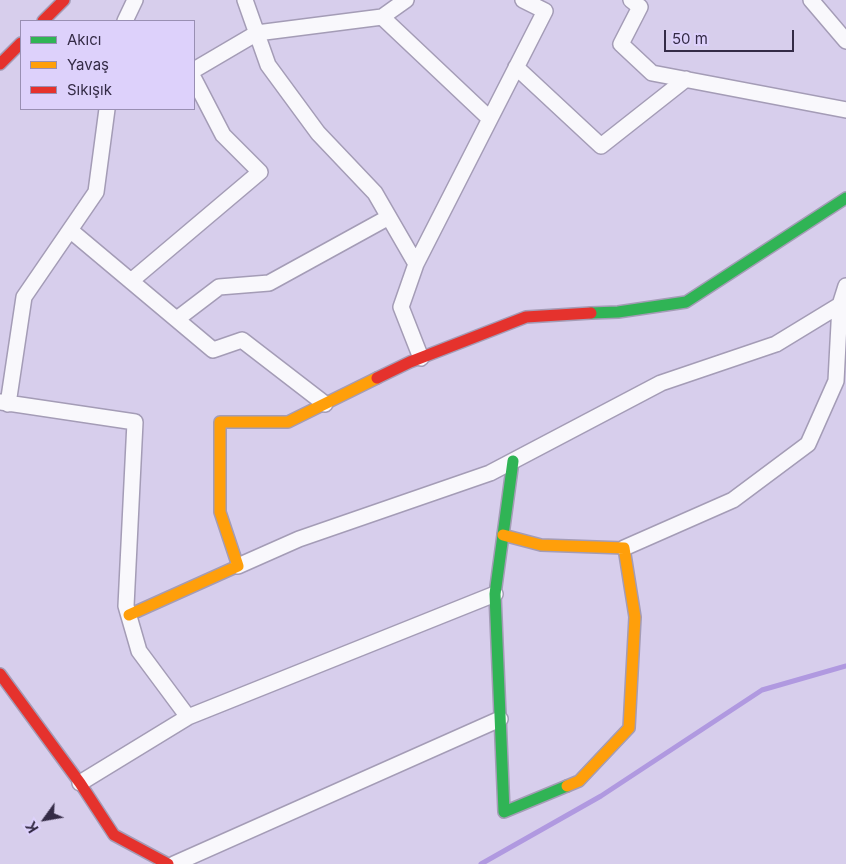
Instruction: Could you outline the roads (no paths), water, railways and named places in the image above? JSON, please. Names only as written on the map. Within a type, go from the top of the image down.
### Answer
[{"type":"street","points":[[44,20],[64,0]]},
{"type":"street","points":[[125,20],[135,0]]},
{"type":"street","points":[[246,0],[268,64],[318,133],[375,193],[416,264]]},
{"type":"street","points":[[195,69],[257,33],[382,18],[406,0]]},
{"type":"street","points":[[421,358],[401,307],[416,264],[545,11],[523,0]]},
{"type":"street","points":[[631,0],[640,7],[621,44],[652,74],[846,110]]},
{"type":"street","points":[[811,0],[846,42]]},
{"type":"street","points":[[382,18],[490,119]]},
{"type":"street","points":[[0,64],[20,44]]},
{"type":"street","points":[[516,67],[601,146],[686,79]]},
{"type":"street","points":[[131,281],[260,172],[223,135],[195,81]]},
{"type":"street","points":[[107,110],[96,192],[24,297],[4,403],[135,422],[126,606],[139,651],[188,718]]},
{"type":"street","points":[[238,566],[220,512],[220,422],[288,422],[421,358],[526,317],[618,312],[686,302],[846,198]]},
{"type":"street","points":[[177,319],[220,287],[269,283],[389,217]]},
{"type":"street","points":[[70,230],[213,350],[242,340],[326,404]]},
{"type":"street","points":[[503,536],[541,545],[624,548],[733,500],[808,444],[836,381],[840,305],[846,286]]},
{"type":"street","points":[[129,615],[299,539],[490,473],[661,383],[776,344],[840,305]]},
{"type":"street","points":[[513,461],[495,594],[504,812],[579,781],[629,728],[635,618],[624,548]]},
{"type":"street","points":[[80,783],[188,718],[495,594]]},
{"type":"street","points":[[0,674],[80,783],[114,835],[168,864]]},
{"type":"street","points":[[174,864],[500,719]]},
{"type":"waterway","points":[[481,864],[601,796],[762,690],[846,666]]}]
